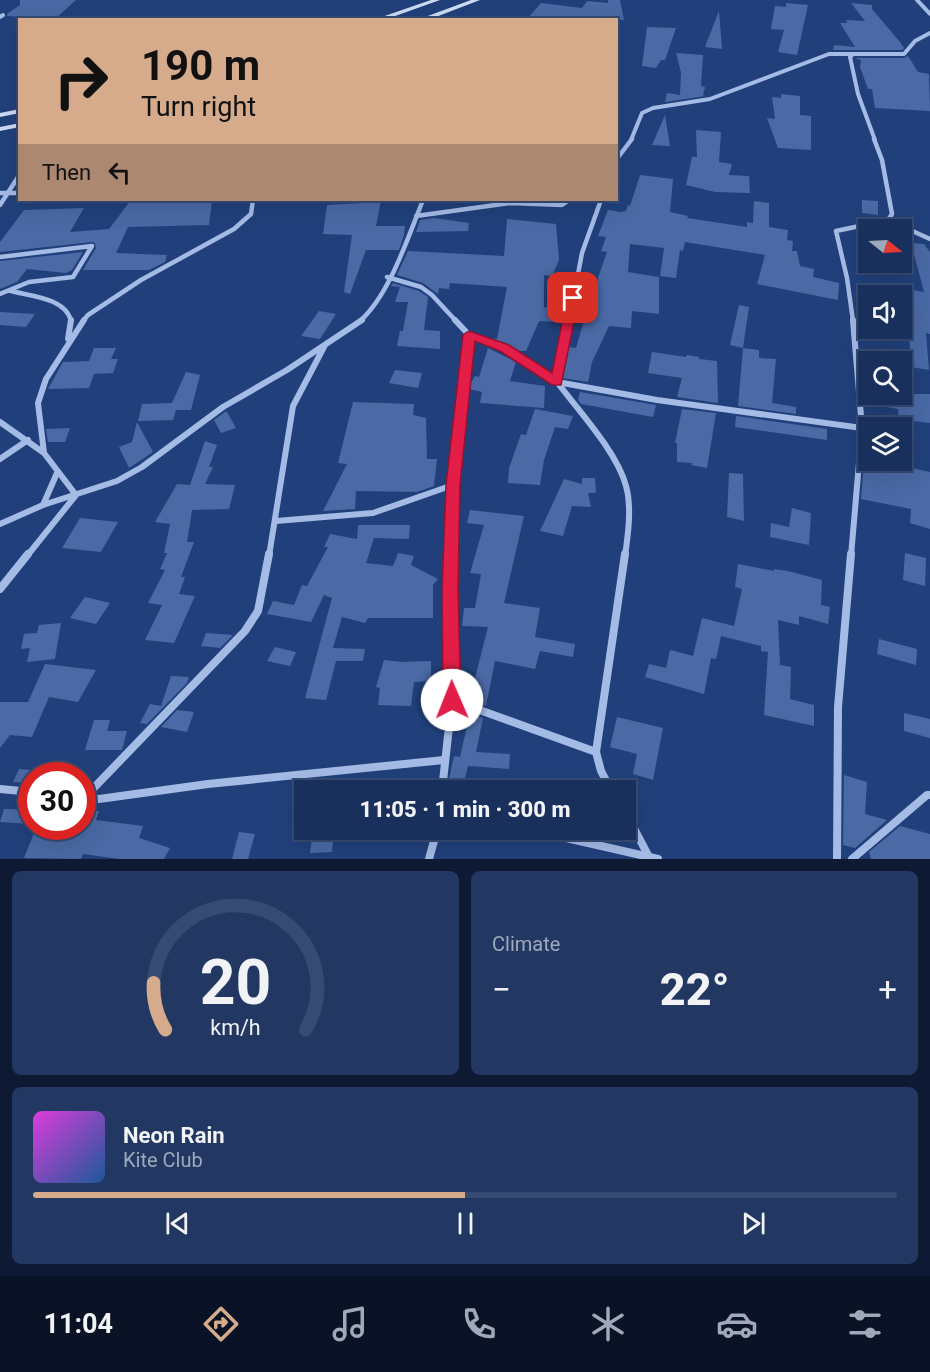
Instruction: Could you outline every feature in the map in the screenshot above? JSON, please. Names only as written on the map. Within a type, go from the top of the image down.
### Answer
[{"type":"street","points":[[382,18],[437,0]]},
{"type":"street","points":[[426,18],[477,0]]},
{"type":"street","points":[[917,0],[930,14]]},
{"type":"street","points":[[618,158],[630,143],[642,113],[653,108],[710,99],[817,57],[904,54],[915,41],[930,33]]},
{"type":"street","points":[[852,55],[858,94],[882,160],[892,214],[889,219]]},
{"type":"street","points":[[0,115],[18,111]]},
{"type":"street","points":[[0,129],[18,124]]},
{"type":"street","points":[[0,205],[18,177]]},
{"type":"street","points":[[0,193],[18,193]]},
{"type":"street","points":[[44,453],[38,403],[46,379],[68,342],[96,308],[141,280],[234,229],[251,214],[253,201]]},
{"type":"street","points":[[0,524],[43,505],[117,482],[142,467],[223,407],[326,345],[368,313],[423,201]]},
{"type":"street","points":[[416,216],[510,203],[562,205],[568,201]]},
{"type":"street","points":[[557,382],[582,253],[601,201]]},
{"type":"street","points":[[858,226],[836,231],[847,278],[857,349],[861,417]]},
{"type":"street","points":[[912,231],[930,239]]},
{"type":"street","points":[[0,257],[92,246],[73,277],[62,280],[36,280],[0,294]]},
{"type":"street","points":[[387,277],[421,287],[432,295],[469,335],[504,348],[557,382],[617,463],[627,488],[628,532],[596,752],[606,780]]},
{"type":"street","points":[[11,291],[57,303],[69,312],[71,322],[68,342]]},
{"type":"street","points":[[443,780],[452,700],[450,590],[453,485],[469,335]]},
{"type":"street","points":[[96,785],[245,631],[258,611],[276,521],[284,451],[293,406],[326,345]]},
{"type":"street","points":[[557,382],[657,400],[858,427]]},
{"type":"street","points":[[0,422],[44,453],[76,495]]},
{"type":"street","points":[[0,459],[28,440]]},
{"type":"street","points":[[837,859],[838,707],[858,471]]},
{"type":"street","points":[[43,505],[57,473]]},
{"type":"street","points":[[276,521],[373,513],[453,485]]},
{"type":"street","points":[[0,589],[76,495]]},
{"type":"street","points":[[452,700],[596,752]]},
{"type":"street","points":[[96,799],[220,783],[444,760]]},
{"type":"street","points":[[0,789],[18,791]]},
{"type":"street","points":[[852,859],[930,795]]},
{"type":"street","points":[[636,830],[652,858]]},
{"type":"street","points":[[429,859],[434,840]]},
{"type":"street","points":[[574,840],[652,858]]},
{"type":"building","points":[[20,0],[76,0],[56,18],[7,16],[20,5]]},
{"type":"building","points":[[608,0],[620,0],[624,20],[618,18],[528,18],[541,3],[582,8],[587,1],[608,3]]},
{"type":"building","points":[[786,3],[808,5],[797,55],[778,52],[784,30],[771,29],[775,6],[786,7]]},
{"type":"building","points":[[851,3],[872,5],[872,9],[904,48],[902,50],[833,50],[834,45],[855,47],[840,23],[847,23],[846,20],[865,21]]},
{"type":"building","points":[[719,11],[722,49],[705,47]]},
{"type":"building","points":[[647,27],[676,28],[665,60],[661,60],[656,68],[642,66]]},
{"type":"building","points":[[676,53],[703,55],[701,86],[705,87],[703,95],[705,96],[665,102],[667,93],[680,95],[681,72]]},
{"type":"building","points":[[908,56],[918,72],[929,74],[930,111],[875,108],[872,89],[868,89],[860,67],[861,60],[855,58],[904,58]]},
{"type":"building","points":[[781,94],[800,96],[800,115],[811,116],[811,150],[778,148],[767,118],[775,119],[772,97],[781,98]]},
{"type":"building","points":[[665,115],[670,146],[652,145]]},
{"type":"building","points":[[696,130],[721,132],[719,162],[732,164],[729,175],[749,176],[750,193],[715,192],[686,185],[692,157],[697,157]]},
{"type":"building","points":[[640,175],[673,179],[670,212],[688,216],[687,218],[747,227],[747,222],[753,223],[754,201],[769,203],[769,227],[788,230],[787,240],[793,241],[792,251],[797,251],[800,266],[814,269],[813,277],[839,283],[838,300],[757,284],[765,255],[685,242],[683,251],[680,250],[676,278],[660,276],[664,248],[630,244],[628,272],[659,277],[659,314],[632,311],[631,328],[609,326],[592,362],[588,382],[563,378],[569,347],[576,348],[590,300],[595,301],[598,278],[607,252],[601,251],[606,237],[598,236],[608,210],[621,212],[626,211],[628,205],[630,206]]},
{"type":"building","points":[[862,200],[878,201],[878,215],[862,213]]},
{"type":"building","points":[[130,201],[212,201],[209,225],[128,227],[116,253],[167,255],[165,262],[149,270],[83,270],[96,248],[95,243],[92,242],[0,252],[0,242],[24,210],[84,208],[70,232],[109,229]]},
{"type":"building","points":[[364,201],[381,201],[376,226],[405,226],[404,235],[399,250],[366,250],[350,294],[344,292],[352,235],[323,234],[327,205],[363,203]]},
{"type":"building","points":[[434,218],[469,223],[468,231],[416,232],[420,220]]},
{"type":"building","points":[[507,219],[556,224],[559,260],[552,276],[544,275],[544,307],[557,309],[554,322],[539,321],[526,351],[519,351],[492,338],[497,339],[507,287],[450,283],[449,289],[439,288],[438,294],[423,283],[397,275],[408,251],[504,256]]},
{"type":"building","points":[[912,243],[924,244],[930,252],[930,334],[926,333],[929,370],[912,367],[912,351],[910,351],[912,290],[924,292]]},
{"type":"building","points":[[83,252],[72,270],[66,273],[27,269],[17,282],[0,289],[0,261]]},
{"type":"building","points":[[393,283],[419,291],[428,297],[424,330],[440,331],[440,349],[397,346],[400,331],[403,331],[408,302],[395,302],[400,287],[391,286]]},
{"type":"building","points":[[739,305],[749,307],[743,348],[730,345]]},
{"type":"building","points":[[319,311],[336,314],[320,339],[301,336]]},
{"type":"building","points":[[0,312],[35,314],[26,327],[0,325]]},
{"type":"building","points":[[94,348],[116,348],[111,359],[118,359],[113,373],[94,374],[89,388],[48,389],[63,362],[89,361]]},
{"type":"building","points":[[488,348],[516,362],[510,381],[545,386],[544,408],[480,403],[482,392],[469,389],[469,386],[475,376],[479,377]]},
{"type":"building","points":[[743,348],[759,350],[759,358],[776,359],[772,403],[796,407],[796,414],[738,406]]},
{"type":"building","points":[[652,352],[686,357],[687,355],[717,361],[718,403],[677,397],[682,378],[648,373]]},
{"type":"building","points":[[395,370],[422,373],[418,388],[389,383]]},
{"type":"building","points":[[186,372],[200,375],[191,410],[176,410],[173,420],[138,421],[142,404],[172,403]]},
{"type":"building","points":[[580,392],[656,405],[653,417],[581,404],[578,400]]},
{"type":"building","points":[[912,394],[930,394],[930,423],[914,421],[914,426],[912,426],[912,417],[899,417],[898,409],[876,405],[912,405]]},
{"type":"building","points":[[353,402],[414,404],[413,415],[426,418],[427,459],[437,459],[434,486],[417,492],[356,491],[355,509],[323,511],[347,464],[338,463]]},
{"type":"building","points":[[535,409],[573,416],[568,429],[555,427],[544,460],[540,485],[508,483],[509,468],[521,434],[526,435]]},
{"type":"building","points":[[682,409],[716,413],[707,468],[691,465],[692,463],[677,462],[677,443],[675,443]]},
{"type":"building","points":[[225,412],[236,428],[221,433],[214,420]]},
{"type":"building","points":[[736,416],[827,429],[827,440],[735,427]]},
{"type":"building","points":[[137,422],[153,452],[129,468],[119,447],[132,442]]},
{"type":"building","points":[[70,428],[65,442],[48,442],[46,429]]},
{"type":"building","points":[[205,441],[217,445],[209,467],[213,467],[205,484],[235,485],[229,509],[192,510],[187,542],[194,542],[181,577],[185,577],[179,594],[195,596],[174,643],[145,640],[162,605],[148,603],[165,570],[160,569],[167,553],[164,553],[170,524],[155,522],[177,484],[190,485]]},
{"type":"building","points":[[912,468],[930,472],[930,529],[910,523],[911,509],[861,499],[863,471],[912,471]]},
{"type":"building","points":[[729,473],[743,474],[744,521],[727,517]]},
{"type":"building","points":[[582,478],[595,478],[596,493],[588,493],[591,507],[572,506],[563,536],[540,531],[564,479],[582,484]]},
{"type":"building","points":[[792,508],[811,513],[809,545],[770,537],[771,523],[789,527]]},
{"type":"building","points":[[470,510],[524,516],[504,603],[540,608],[535,637],[575,644],[573,657],[540,651],[535,669],[495,661],[486,706],[473,701],[474,699],[459,696],[461,680],[474,682],[488,627],[462,626],[464,608],[475,608],[481,574],[470,573],[484,525],[467,523]]},
{"type":"building","points":[[80,518],[118,522],[101,552],[62,548]]},
{"type":"building","points":[[358,525],[410,525],[409,539],[374,538],[366,563],[393,566],[398,553],[414,556],[411,565],[438,579],[433,585],[433,618],[368,618],[365,623],[342,617],[333,648],[365,649],[363,661],[336,661],[326,700],[305,698],[332,598],[324,595],[311,622],[267,614],[273,601],[294,605],[302,585],[307,586],[328,547],[324,547],[330,534],[357,539]]},
{"type":"building","points":[[905,553],[926,558],[925,586],[903,580]]},
{"type":"building","points":[[738,564],[774,571],[774,569],[788,571],[822,580],[821,605],[830,607],[828,624],[799,616],[799,625],[778,620],[780,665],[791,667],[790,699],[814,705],[814,726],[764,715],[768,652],[761,651],[761,646],[721,636],[716,659],[711,658],[704,694],[645,677],[649,664],[666,668],[670,650],[693,656],[702,618],[734,626],[742,589],[735,587]]},
{"type":"building","points":[[85,597],[110,603],[96,624],[70,618]]},
{"type":"building","points":[[61,623],[55,659],[27,662],[30,648],[21,649],[24,634],[37,633],[39,625]]},
{"type":"building","points":[[206,633],[233,635],[220,648],[201,646]]},
{"type":"building","points":[[879,639],[917,649],[916,665],[877,654]]},
{"type":"building","points":[[275,647],[296,652],[290,666],[267,661]]},
{"type":"building","points":[[384,660],[431,661],[431,681],[414,682],[411,706],[378,705],[380,688],[376,687]]},
{"type":"building","points":[[45,664],[96,670],[78,702],[49,697],[32,737],[10,735],[0,748],[0,702],[28,702]]},
{"type":"building","points":[[171,676],[189,677],[187,683],[147,724],[140,723],[150,704],[161,706]]},
{"type":"building","points":[[177,710],[194,712],[187,732],[161,727]]},
{"type":"building","points":[[470,713],[483,718],[476,752],[510,754],[509,769],[468,766],[464,780],[449,779],[454,756],[460,757]]},
{"type":"building","points":[[904,713],[930,719],[930,738],[904,731]]},
{"type":"building","points":[[617,717],[663,728],[653,780],[633,774],[637,754],[610,747]]},
{"type":"building","points":[[94,720],[110,720],[107,731],[127,731],[122,750],[85,750]]},
{"type":"building","points":[[18,771],[18,782],[13,782]]},
{"type":"building","points":[[844,775],[867,782],[865,814],[887,820],[855,848],[843,845]]},
{"type":"building","points":[[4,809],[18,810],[18,823],[0,822]]},
{"type":"building","points":[[96,820],[143,826],[139,838],[170,848],[164,859],[119,859],[83,854],[81,859],[24,858],[31,840],[96,840]]},
{"type":"building","points":[[900,826],[930,834],[930,859],[871,859],[869,852]]},
{"type":"building","points":[[239,832],[255,834],[248,859],[232,859]]},
{"type":"building","points":[[312,840],[333,840],[332,852],[310,853]]},
{"type":"route","points":[[452,700],[450,590],[453,485],[469,335],[504,348],[557,382],[573,298]]}]
